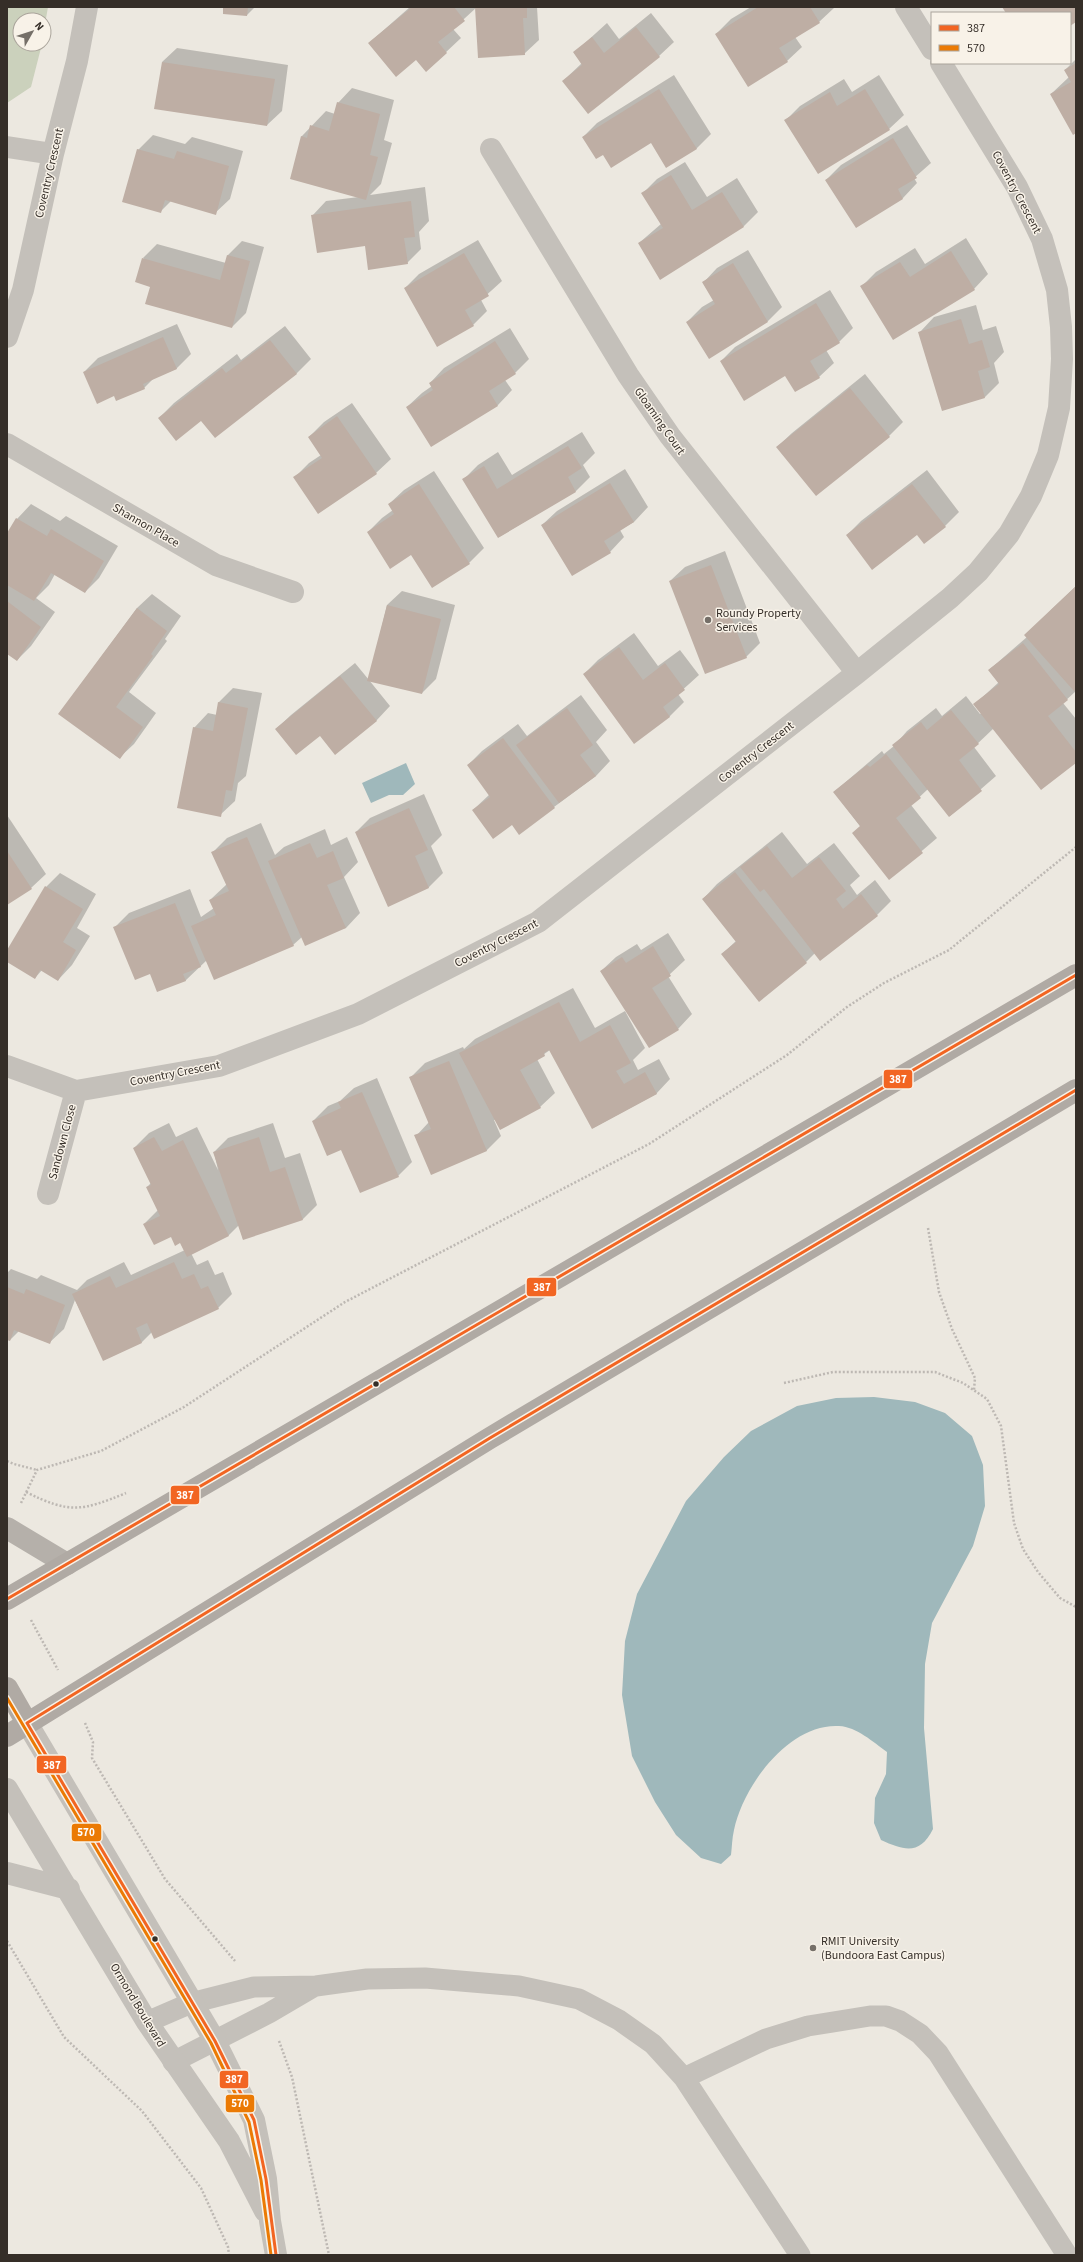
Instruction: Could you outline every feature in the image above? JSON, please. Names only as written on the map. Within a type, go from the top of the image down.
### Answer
[{"type":"highway","points":[[12,1596],[1076,975]]},
{"type":"highway","points":[[7,1736],[490,1438],[1076,1090]]},
{"type":"highway","points":[[7,1688],[27,1723]]},
{"type":"main road","points":[[8,1529],[67,1564]]},
{"type":"street","name":"Coventry Crescent","points":[[7,337],[23,290],[53,154],[77,61],[87,7]]},
{"type":"street","points":[[906,7],[931,47]]},
{"type":"street","name":"Coventry Crescent","points":[[7,1066],[76,1091],[219,1066],[358,1014],[538,922],[857,673],[950,598],[978,572],[1009,534],[1031,496],[1048,455],[1059,408],[1062,358],[1061,327],[1057,290],[1042,239],[1017,187],[942,64]]},
{"type":"street","points":[[7,147],[53,154]]},
{"type":"street","name":"Gloaming Court","points":[[490,149],[620,362],[670,436],[857,673]]},
{"type":"street","name":"Shannon Place","points":[[7,444],[216,566],[293,592]]},
{"type":"street","name":"Sandown Close","points":[[48,1194],[76,1091]]},
{"type":"street","name":"Ormond Boulevard","points":[[27,1723],[191,2003],[215,2041],[254,2120],[266,2179],[270,2221],[276,2255]]},
{"type":"street","name":"Ormond Boulevard","points":[[7,1789],[173,2062],[229,2142],[270,2221]]},
{"type":"street","points":[[7,1873],[69,1889]]},
{"type":"lane","points":[[148,2022],[191,2003],[254,1987],[316,1986],[367,1978],[426,1978],[519,1986],[579,1999],[619,2020],[653,2044],[684,2078],[800,2255]]},
{"type":"lane","points":[[173,2062],[269,2013],[316,1986]]},
{"type":"lane","points":[[684,2078],[766,2039],[808,2026],[870,2016],[886,2016],[900,2021],[920,2034],[938,2053],[1067,2255]]},
{"type":"path","points":[[7,1461],[37,1470],[101,1451],[184,1408],[345,1302],[649,1144],[787,1055],[846,1006],[884,983],[948,950],[1076,847]]},
{"type":"path","points":[[928,1228],[939,1292],[952,1329],[975,1378],[974,1391]]},
{"type":"path","points":[[784,1383],[833,1372],[935,1372],[963,1383],[987,1399],[1001,1426],[1014,1523],[1023,1549],[1038,1572],[1060,1598],[1076,1607]]},
{"type":"path","points":[[8,1529],[37,1470]]},
{"type":"path","points":[[12,1596],[72,1695],[93,1742],[92,1758],[165,1879],[240,1966],[254,1987]]},
{"type":"path","points":[[7,1942],[64,2037],[142,2111],[201,2188],[228,2247],[229,2255]]},
{"type":"path","points":[[269,2013],[292,2077],[329,2255]]},
{"type":"green space","points":[[7,7],[48,7],[47,12],[12,12],[12,52],[40,52],[31,87],[7,103]]},
{"type":"water","points":[[406,763],[415,784],[403,795],[389,795],[371,803],[362,783]]},
{"type":"water","points":[[874,1397],[915,1402],[945,1413],[972,1436],[983,1465],[985,1506],[973,1546],[932,1623],[925,1664],[924,1728],[933,1829],[923,1843],[917,1847],[897,1847],[881,1840],[874,1823],[875,1798],[886,1774],[887,1752],[852,1729],[839,1726],[821,1728],[803,1735],[786,1746],[771,1760],[758,1777],[747,1795],[739,1813],[733,1833],[731,1855],[721,1864],[701,1858],[676,1835],[655,1802],[632,1756],[622,1695],[625,1641],[637,1594],[686,1501],[724,1457],[751,1431],[797,1406],[836,1398]]},
{"type":"building","points":[[223,7],[248,7],[247,16],[223,14]]},
{"type":"building","points":[[412,7],[454,7],[465,21],[438,42],[447,53],[426,72],[416,60],[396,77],[368,43]]},
{"type":"building","points":[[475,7],[527,7],[527,18],[523,18],[525,55],[478,58]]},
{"type":"building","points":[[758,7],[810,7],[820,23],[779,48],[788,62],[748,87],[715,34]]},
{"type":"building","points":[[1002,7],[1076,7],[1076,22],[1071,25],[1071,12],[1005,12]]},
{"type":"building","points":[[636,27],[660,57],[588,114],[562,81],[582,65],[573,52],[592,37],[604,53]]},
{"type":"building","points":[[162,62],[275,79],[267,126],[154,109]]},
{"type":"building","points":[[1076,63],[1076,133],[1073,135],[1050,94],[1071,82],[1064,70]]},
{"type":"building","points":[[659,89],[697,149],[666,168],[651,143],[611,168],[603,155],[596,159],[582,137]]},
{"type":"building","points":[[865,89],[890,130],[818,174],[784,120],[830,92],[837,106]]},
{"type":"building","points":[[337,102],[380,114],[370,155],[378,157],[366,200],[290,179],[301,136],[307,138],[310,125],[329,131]]},
{"type":"building","points":[[893,138],[917,178],[898,189],[903,199],[856,228],[825,180]]},
{"type":"building","points":[[137,149],[174,159],[177,151],[229,166],[216,215],[165,200],[161,213],[122,202]]},
{"type":"building","points":[[671,175],[692,210],[722,192],[744,227],[660,280],[638,243],[663,228],[641,193]]},
{"type":"building","points":[[411,201],[415,237],[404,238],[408,264],[368,270],[365,246],[317,253],[311,215]]},
{"type":"building","points":[[951,251],[975,290],[893,340],[860,286],[900,262],[910,277]]},
{"type":"building","points":[[464,253],[489,296],[465,310],[474,326],[437,347],[404,288]]},
{"type":"building","points":[[227,255],[250,261],[232,328],[145,304],[150,287],[135,282],[142,258],[220,280]]},
{"type":"building","points":[[733,263],[768,322],[709,359],[686,322],[715,304],[702,282]]},
{"type":"building","points":[[816,303],[840,343],[810,361],[820,378],[795,392],[785,376],[744,401],[720,361]]},
{"type":"building","points":[[961,319],[969,344],[982,340],[990,367],[978,371],[985,398],[942,411],[918,332]]},
{"type":"building","points":[[163,337],[177,369],[143,384],[145,389],[116,401],[114,396],[97,404],[83,372]]},
{"type":"building","points":[[270,340],[297,374],[215,438],[201,421],[176,441],[158,418],[222,368],[226,373]]},
{"type":"building","points":[[495,341],[516,374],[489,391],[498,406],[431,447],[406,407],[433,390],[429,383]]},
{"type":"building","points":[[850,388],[890,437],[816,496],[776,447]]},
{"type":"building","points":[[337,416],[377,474],[318,514],[293,477],[322,458],[308,437]]},
{"type":"building","points":[[568,446],[582,468],[568,477],[576,492],[498,538],[462,479],[484,466],[497,489]]},
{"type":"building","points":[[610,483],[634,522],[604,541],[611,553],[572,576],[541,525]]},
{"type":"building","points":[[419,484],[470,564],[432,588],[411,555],[390,569],[367,532],[394,514],[388,504]]},
{"type":"building","points":[[912,484],[946,527],[924,544],[917,535],[872,570],[846,535]]},
{"type":"building","points":[[16,518],[47,536],[51,529],[104,561],[85,593],[51,573],[34,601],[7,585],[7,533]]},
{"type":"building","name":"Roundy Property Services","points":[[711,565],[747,658],[705,674],[669,581]]},
{"type":"building","points":[[1076,586],[1076,689],[1074,691],[1024,635]]},
{"type":"building","points":[[7,601],[41,627],[17,661],[7,654]]},
{"type":"building","points":[[387,605],[441,619],[422,694],[367,681]]},
{"type":"building","points":[[137,608],[167,631],[151,654],[153,656],[116,707],[143,727],[120,759],[58,714]]},
{"type":"building","points":[[1023,643],[1068,700],[1048,716],[1076,752],[1076,763],[1041,790],[973,704],[999,684],[988,670]]},
{"type":"building","points":[[619,647],[643,680],[665,663],[685,690],[663,707],[670,717],[634,744],[583,674]]},
{"type":"building","points":[[340,676],[377,721],[335,755],[320,736],[296,755],[275,729]]},
{"type":"building","points":[[218,702],[248,708],[232,791],[226,790],[221,817],[177,808],[193,727],[213,731]]},
{"type":"building","points":[[567,708],[593,745],[580,755],[596,776],[559,803],[516,745]]},
{"type":"building","points":[[951,710],[979,744],[959,760],[982,791],[949,817],[892,745],[921,722],[927,730]]},
{"type":"building","points":[[503,738],[555,808],[519,835],[512,825],[493,839],[472,810],[490,797],[467,765]]},
{"type":"building","points":[[886,754],[921,798],[896,818],[923,853],[889,880],[852,833],[860,826],[833,792],[867,765],[870,767]]},
{"type":"building","points":[[409,808],[428,850],[415,856],[429,888],[388,907],[355,832]]},
{"type":"building","points":[[247,837],[294,946],[214,980],[191,926],[216,915],[209,900],[229,891],[211,852]]},
{"type":"building","points":[[310,843],[317,858],[333,851],[344,878],[327,885],[346,928],[305,946],[268,861]]},
{"type":"building","points":[[767,846],[792,878],[819,857],[846,891],[836,899],[843,909],[861,894],[878,916],[820,961],[764,889],[760,892],[740,867]]},
{"type":"building","points":[[7,851],[32,889],[7,905]]},
{"type":"building","points":[[735,872],[807,963],[759,1002],[721,954],[736,942],[702,899]]},
{"type":"building","points":[[45,886],[83,909],[63,942],[76,950],[58,981],[40,970],[35,979],[7,962],[7,950]]},
{"type":"building","points":[[175,903],[201,967],[183,974],[186,981],[157,992],[150,974],[135,980],[113,927]]},
{"type":"building","points":[[653,946],[671,976],[652,988],[679,1030],[649,1048],[600,971],[622,957],[626,963]]},
{"type":"building","points":[[559,1002],[580,1042],[610,1025],[631,1063],[616,1071],[624,1084],[645,1072],[657,1094],[592,1129],[549,1050],[544,1053],[545,1056],[520,1070],[541,1108],[500,1130],[459,1053]]},
{"type":"building","points":[[449,1061],[487,1151],[431,1175],[414,1135],[431,1129],[409,1077]]},
{"type":"building","points":[[362,1092],[399,1177],[360,1193],[341,1150],[327,1156],[312,1121],[341,1108],[338,1102]]},
{"type":"building","points":[[154,1137],[162,1151],[183,1140],[229,1236],[187,1257],[180,1243],[175,1246],[171,1237],[154,1245],[143,1224],[160,1216],[146,1187],[151,1185],[133,1148]]},
{"type":"building","points":[[259,1137],[270,1172],[285,1167],[303,1220],[243,1240],[213,1152]]},
{"type":"building","points":[[174,1262],[182,1279],[194,1274],[201,1289],[208,1286],[219,1309],[154,1339],[147,1323],[136,1328],[142,1343],[103,1361],[72,1294],[110,1276],[116,1288]]},
{"type":"building","points":[[7,1287],[24,1294],[26,1289],[65,1305],[50,1344],[14,1330],[10,1341],[7,1340]]},
{"type":"transit line","name":"387","points":[[7,1599],[1076,975]]},
{"type":"transit line","name":"387","points":[[276,2255],[266,2179],[254,2120],[215,2041],[27,1723],[490,1438],[1076,1090]]},
{"type":"transit line","name":"570","points":[[7,1698],[211,2043],[249,2122],[261,2180],[271,2255]]},
{"type":"place","name":"Roundy Property Services","points":[[708,620]]},
{"type":"place","name":"RMIT University (Bundoora East Campus)","points":[[813,1948]]}]
